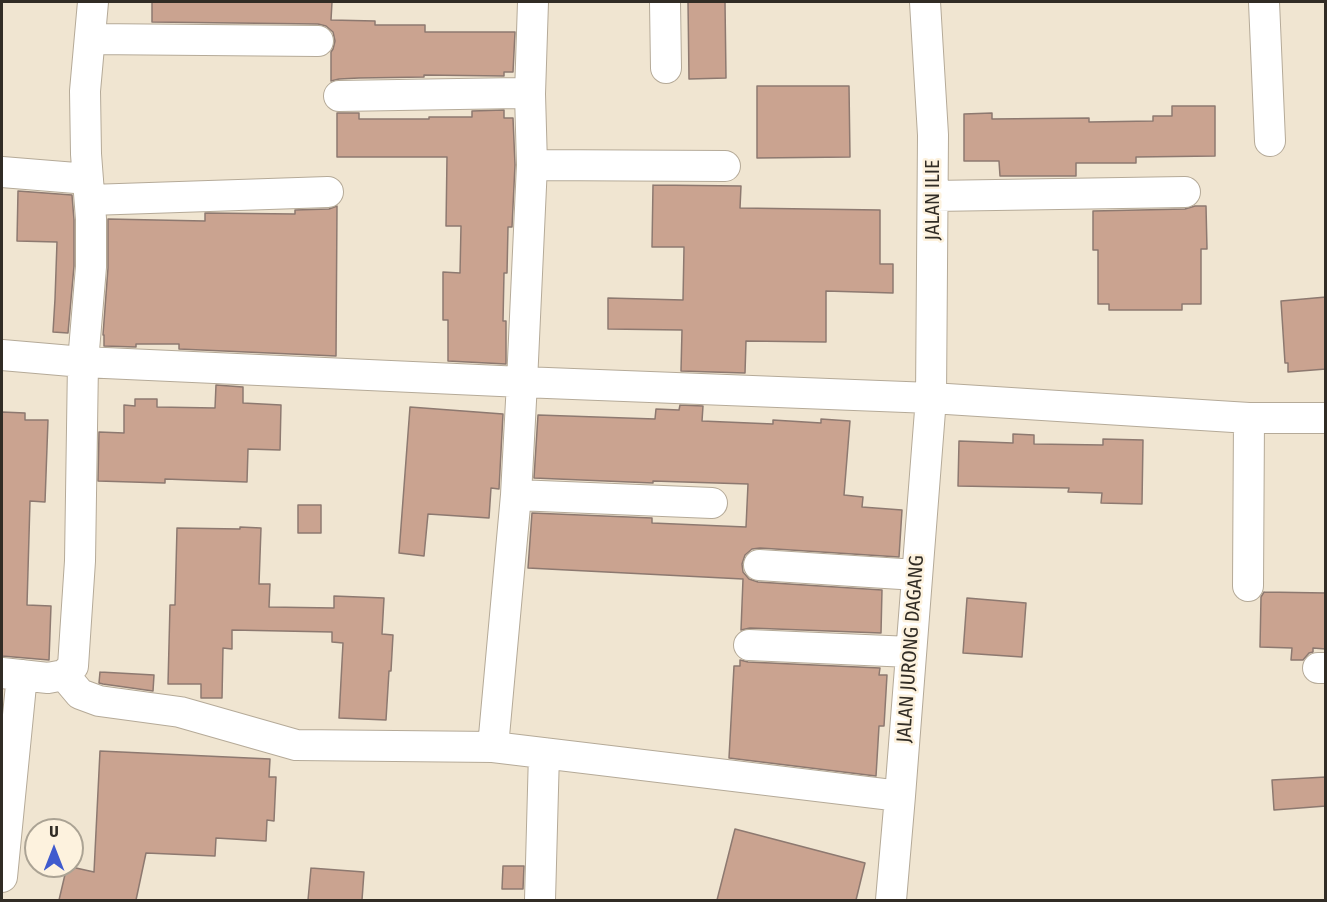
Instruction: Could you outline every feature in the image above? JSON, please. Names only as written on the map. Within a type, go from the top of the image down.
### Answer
[{"type":"street","points":[[2,877],[12,674],[48,678],[64,675],[73,666],[80,561],[83,362],[92,267],[92,219],[86,154],[85,91],[93,2]]},
{"type":"street","points":[[493,747],[516,495],[532,165],[530,94],[533,2]]},
{"type":"street","points":[[665,2],[666,68]]},
{"type":"street","name":"JALAN ILIE","points":[[925,2],[933,135],[931,398]]},
{"type":"street","points":[[1264,2],[1270,141]]},
{"type":"street","points":[[90,39],[318,41]]},
{"type":"street","points":[[339,96],[530,94]]},
{"type":"street","points":[[532,165],[725,166]]},
{"type":"street","points":[[2,172],[89,189],[328,192]]},
{"type":"street","points":[[933,196],[1185,192]]},
{"type":"street","points":[[2,355],[83,362],[931,398],[1249,418],[1326,418]]},
{"type":"street","name":"JALAN JURONG DAGANG","points":[[891,900],[931,398]]},
{"type":"street","points":[[1248,586],[1249,418]]},
{"type":"street","points":[[516,495],[712,503]]},
{"type":"street","points":[[759,565],[917,575]]},
{"type":"street","points":[[749,645],[911,652]]},
{"type":"street","points":[[64,675],[80,694],[99,701],[180,712],[296,745],[493,747],[900,796]]},
{"type":"street","points":[[540,900],[544,753]]},
{"type":"building","points":[[152,2],[332,2],[331,20],[375,21],[375,25],[425,25],[425,32],[515,32],[513,72],[504,72],[504,76],[424,75],[424,77],[331,81],[331,52],[335,41],[333,32],[326,26],[318,24],[152,22]]},
{"type":"building","points":[[688,2],[725,2],[726,78],[689,79]]},
{"type":"building","points":[[757,86],[849,86],[850,157],[757,158]]},
{"type":"building","points":[[1172,106],[1215,106],[1215,156],[1136,157],[1136,163],[1076,163],[1076,176],[1000,176],[999,161],[964,161],[964,114],[992,113],[992,119],[1089,118],[1089,122],[1153,121],[1153,116],[1172,116]]},
{"type":"building","points":[[504,110],[504,118],[513,118],[515,165],[512,227],[508,227],[507,273],[504,273],[503,321],[506,321],[506,364],[448,361],[448,320],[443,320],[443,272],[460,273],[461,226],[446,226],[447,157],[337,157],[337,113],[359,113],[359,119],[429,119],[429,117],[472,117],[472,111]]},
{"type":"building","points":[[653,185],[741,186],[740,208],[880,210],[880,264],[893,264],[893,293],[826,291],[826,342],[746,341],[745,373],[681,371],[682,330],[608,329],[608,298],[683,300],[684,247],[652,247]]},
{"type":"building","points":[[18,191],[72,195],[74,266],[68,333],[53,332],[57,242],[17,241]]},
{"type":"building","points":[[337,206],[336,356],[179,349],[179,344],[136,344],[136,347],[104,346],[108,219],[205,221],[205,213],[295,214],[295,210],[329,209]]},
{"type":"building","points":[[1206,206],[1207,249],[1201,249],[1201,304],[1182,304],[1182,310],[1109,310],[1109,304],[1098,304],[1098,250],[1093,250],[1093,211],[1185,209]]},
{"type":"building","points":[[1326,297],[1326,369],[1288,372],[1288,363],[1285,363],[1281,301]]},
{"type":"building","points":[[216,385],[243,387],[243,403],[281,405],[280,450],[248,449],[247,482],[165,479],[165,483],[98,481],[99,432],[124,433],[124,405],[135,406],[135,399],[157,399],[157,407],[215,408]]},
{"type":"building","points":[[680,405],[703,406],[702,421],[773,424],[773,420],[821,423],[821,419],[850,421],[844,495],[863,497],[862,507],[902,510],[899,557],[760,548],[752,549],[745,555],[742,564],[743,572],[749,579],[758,582],[882,590],[881,633],[750,628],[741,630],[743,579],[528,568],[532,513],[652,518],[652,523],[746,527],[748,484],[534,478],[538,415],[655,419],[656,409],[679,410]]},
{"type":"building","points":[[410,407],[503,414],[499,489],[491,488],[489,518],[428,514],[424,556],[399,553]]},
{"type":"building","points":[[2,412],[25,413],[25,420],[48,420],[45,502],[30,501],[27,605],[51,606],[49,660],[2,656]]},
{"type":"building","points":[[1013,434],[1034,435],[1034,444],[1103,445],[1103,439],[1143,440],[1142,504],[1101,503],[1102,493],[1068,492],[1069,488],[958,486],[959,441],[1013,443]]},
{"type":"building","points":[[298,505],[321,505],[321,533],[298,533]]},
{"type":"building","points":[[240,527],[261,528],[259,584],[270,584],[269,607],[334,608],[334,596],[384,598],[382,634],[393,635],[386,720],[339,718],[343,643],[332,642],[332,632],[232,630],[232,649],[223,648],[222,698],[201,698],[201,684],[168,684],[170,605],[175,605],[177,528],[240,529]]},
{"type":"building","points":[[1264,592],[1326,593],[1326,649],[1313,648],[1313,652],[1303,660],[1291,660],[1292,648],[1260,647],[1261,597]]},
{"type":"building","points":[[967,598],[1026,603],[1022,657],[963,653]]},
{"type":"building","points":[[740,660],[880,668],[879,675],[887,675],[884,726],[879,726],[876,776],[729,758],[734,666],[740,666]]},
{"type":"building","points":[[100,672],[154,675],[153,691],[99,683]]},
{"type":"building","points":[[100,751],[270,759],[269,777],[276,777],[274,821],[267,820],[266,841],[216,838],[215,856],[146,853],[136,900],[59,900],[64,878],[84,878],[84,870],[94,872]]},
{"type":"building","points":[[1326,777],[1326,806],[1274,810],[1272,780]]},
{"type":"building","points":[[735,829],[865,863],[856,900],[717,900]]},
{"type":"building","points":[[503,866],[524,866],[523,889],[502,889]]},
{"type":"building","points":[[311,868],[364,872],[362,900],[308,900]]}]
